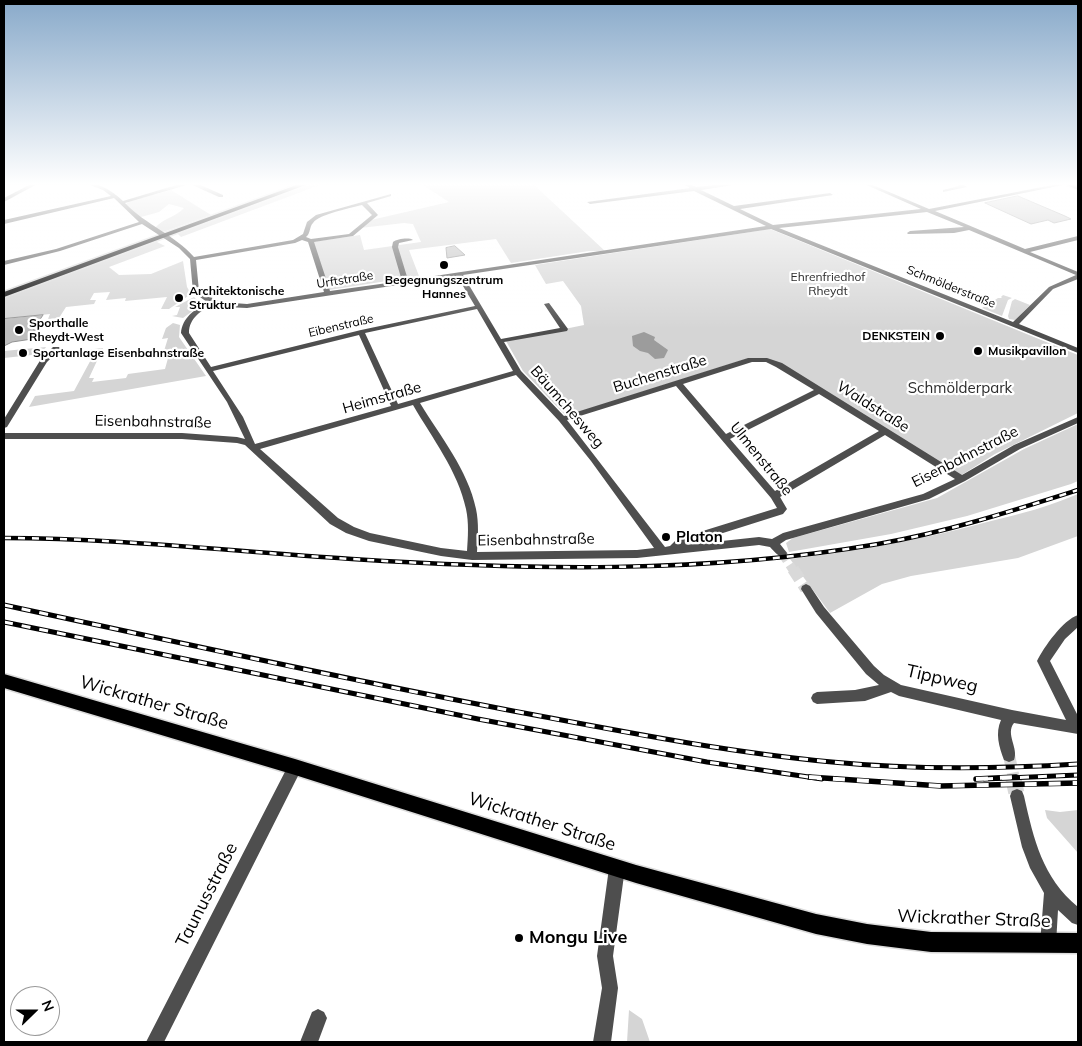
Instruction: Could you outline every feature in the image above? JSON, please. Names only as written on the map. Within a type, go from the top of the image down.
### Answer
[{"type":"main road","points":[[4,295],[176,232]]},
{"type":"main road","name":"Wickrather Straße","points":[[4,681],[296,767],[617,868],[816,924],[867,934],[931,942],[1078,943]]},
{"type":"street","points":[[4,263],[58,250],[113,232]]},
{"type":"street","points":[[158,232],[186,251],[193,259],[196,292],[216,302]]},
{"type":"street","points":[[193,259],[290,242],[304,238],[309,232]]},
{"type":"street","points":[[304,238],[311,241],[351,235],[355,232]]},
{"type":"street","name":"Urftstraße","points":[[216,302],[247,306],[740,232]]},
{"type":"street","name":"Schmölderstraße","points":[[783,232],[1078,351]]},
{"type":"street","points":[[910,233],[936,232]]},
{"type":"street","points":[[978,232],[1078,275]]},
{"type":"street","points":[[1025,251],[1078,238]]},
{"type":"street","points":[[406,282],[395,247],[396,242],[410,240]]},
{"type":"street","points":[[311,241],[328,294]]},
{"type":"street","name":"Bäumchesweg","points":[[459,274],[518,372],[562,420],[668,552]]},
{"type":"street","points":[[1014,325],[1051,288],[1078,275]]},
{"type":"street","points":[[216,302],[195,313],[186,323],[185,333],[235,412],[253,448]]},
{"type":"street","points":[[500,341],[564,328],[547,304]]},
{"type":"street","name":"Eibenstraße","points":[[209,370],[361,332],[479,307]]},
{"type":"street","points":[[361,332],[396,408]]},
{"type":"street","points":[[4,425],[44,361],[56,349]]},
{"type":"street","name":"Buchenstraße","points":[[562,420],[752,360],[767,360]]},
{"type":"street","name":"Waldstraße","points":[[767,360],[779,365],[820,390],[962,479]]},
{"type":"street","name":"Heimstraße","points":[[253,448],[518,372]]},
{"type":"street","name":"Ulmenstraße","points":[[668,552],[681,542],[780,511],[781,504],[678,383]]},
{"type":"street","points":[[725,438],[820,390]]},
{"type":"street","points":[[416,402],[456,472],[469,502],[473,535],[472,556]]},
{"type":"street","name":"Eisenbahnstraße","points":[[4,436],[182,436],[237,440],[248,444],[334,521],[350,530],[399,544],[472,556],[668,552],[759,541],[773,543],[783,537],[926,497],[962,479],[1017,447],[1078,420]]},
{"type":"street","points":[[774,496],[886,431]]},
{"type":"street","points":[[773,543],[782,552]]},
{"type":"street","name":"Tippweg","points":[[806,589],[820,610],[859,657],[880,679],[890,686],[907,693],[1078,728]]},
{"type":"street","points":[[1078,620],[1061,635],[1043,661],[1078,728]]},
{"type":"street","points":[[817,698],[873,694],[890,686]]},
{"type":"street","points":[[1009,755],[1004,729],[1005,722],[1012,716]]},
{"type":"street","name":"Taunusstraße","points":[[155,1042],[296,767]]},
{"type":"street","points":[[1017,796],[1031,855],[1052,891],[1078,918]]},
{"type":"street","points":[[602,1042],[610,988],[605,956],[617,868]]},
{"type":"street","points":[[1048,944],[1052,891]]},
{"type":"street","points":[[309,1042],[318,1018]]},
{"type":"green space","points":[[180,232],[195,232],[181,237],[177,233]]},
{"type":"green space","points":[[416,232],[584,232],[605,251],[589,251],[511,263],[496,239],[409,250],[419,276],[329,290],[313,242],[360,235],[364,250],[421,242]]},
{"type":"green space","name":"Schmölderpark","points":[[752,232],[777,232],[1078,355],[1078,413],[995,454],[960,476],[766,358],[749,358],[566,416],[523,371],[506,341],[584,325],[581,306],[563,281],[546,284],[535,265]]},
{"type":"green space","points":[[155,241],[165,246],[109,267],[119,275],[151,274],[183,261],[187,287],[191,294],[169,309],[161,309],[167,297],[125,301],[126,298],[106,300],[110,292],[94,293],[90,300],[96,300],[94,304],[66,307],[59,318],[48,319],[50,314],[4,319],[4,297]]},
{"type":"green space","points":[[1003,295],[1012,298],[1008,300],[1002,316],[982,308],[998,298],[1002,298]]},
{"type":"green space","points":[[194,297],[200,303],[198,307],[183,318],[172,316],[177,315],[180,307],[175,307]]},
{"type":"green space","points":[[1015,299],[1030,305],[1015,320],[1009,319],[1008,316],[1012,301]]},
{"type":"green space","points":[[173,323],[180,325],[179,337],[206,376],[29,407],[35,396],[74,391],[94,354],[84,354],[84,352],[66,354],[67,352],[103,348],[89,378],[94,378],[92,382],[126,378],[128,374],[165,369],[170,351],[164,351],[168,338],[162,339],[166,328]]},
{"type":"green space","name":"Sportanlage Eisenbahnstraße","points":[[46,347],[41,354],[4,358],[4,351]]},
{"type":"green space","points":[[1078,424],[1078,481],[967,516],[891,534],[789,552],[786,543],[793,538],[937,498],[1024,449]]},
{"type":"green space","points":[[1078,494],[1078,536],[1018,558],[911,576],[882,584],[830,613],[790,559],[916,539],[1024,513]]},
{"type":"green space","points":[[1045,810],[1060,812],[1078,810],[1078,853],[1047,818]]},
{"type":"green space","points":[[629,1010],[642,1019],[650,1042],[627,1042]]},
{"type":"shaded area","points":[[644,332],[655,337],[654,340],[668,350],[664,358],[655,359],[648,353],[640,351],[633,346],[632,336]]},
{"type":"building","points":[[455,246],[465,255],[447,258],[446,248]]},
{"type":"building","name":"Sporthalle Rheydt-West","points":[[43,315],[33,330],[38,330],[32,339],[12,342],[4,346],[4,319]]},
{"type":"tunnel","points":[[782,553],[793,570]]},
{"type":"tunnel","points":[[793,569],[806,589]]},
{"type":"tunnel","points":[[1009,755],[1014,779]]},
{"type":"tunnel","points":[[1013,777],[1017,796]]},
{"type":"railway","points":[[4,538],[91,540],[352,559],[484,566],[616,567],[682,565],[813,554],[878,544],[954,527],[1078,490]]},
{"type":"railway","points":[[4,605],[445,698],[629,733],[750,752],[863,765],[986,768],[1078,764]]},
{"type":"railway","points":[[4,622],[478,719],[707,762],[822,779]]},
{"type":"railway","points":[[984,779],[1078,775]]},
{"type":"railway","points":[[809,777],[941,786],[1078,783]]},
{"type":"railway","points":[[976,779],[1016,777]]},
{"type":"place","name":"Begegnungszentrum Hannes","points":[[444,265]]},
{"type":"place","name":"Architektonische Struktur","points":[[179,298]]},
{"type":"place","name":"Sporthalle Rheydt-West","points":[[19,330]]},
{"type":"place","name":"DENKSTEIN","points":[[940,336]]},
{"type":"place","name":"Musikpavillon","points":[[978,351]]},
{"type":"place","name":"Sportanlage Eisenbahnstraße","points":[[23,353]]},
{"type":"place","name":"Platon","points":[[666,537]]},
{"type":"place","name":"Mongu Live","points":[[519,938]]},
{"type":"park label","name":"Ehrenfriedhof Rheydt","points":[[828,284]]}]
